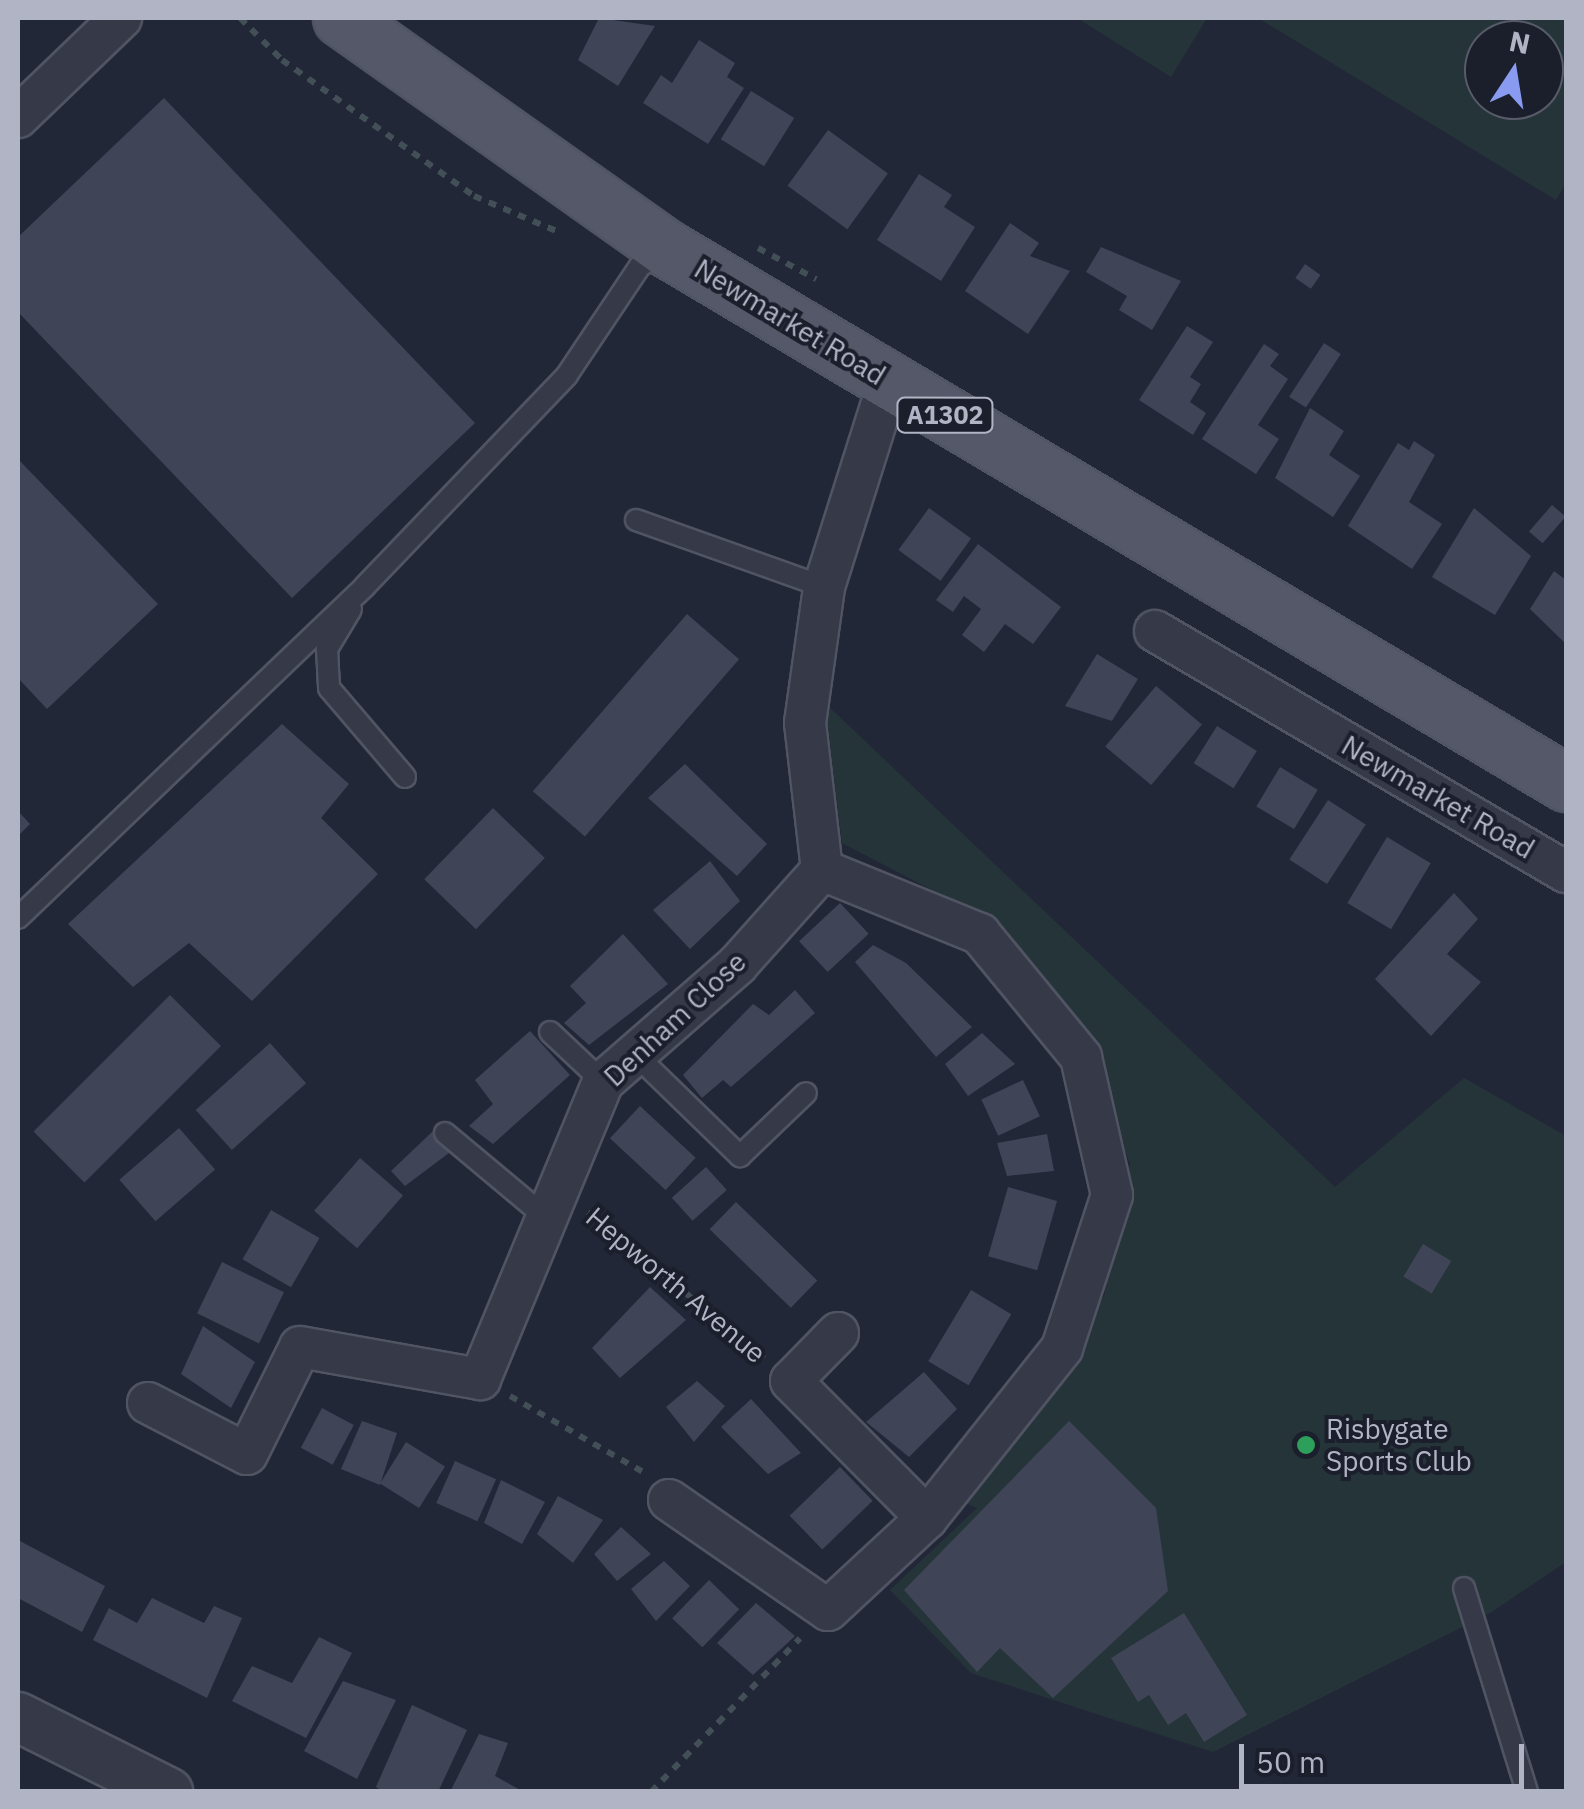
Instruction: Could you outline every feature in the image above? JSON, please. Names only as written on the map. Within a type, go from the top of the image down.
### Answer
[{"type":"main road","name":"Newmarket Road","points":[[341,18],[666,248],[1566,783]]},
{"type":"street","points":[[18,117],[121,18]]},
{"type":"street","points":[[669,1500],[828,1610],[927,1518],[1062,1348],[1112,1195],[1082,1057],[980,934],[822,870],[806,723],[824,586],[889,381]]},
{"type":"street","name":"Newmarket Road","points":[[1155,631],[1566,872]]},
{"type":"street","name":"Denham Close","points":[[148,1403],[247,1454],[300,1347],[480,1379],[603,1082],[637,1056],[822,870]]},
{"type":"street","name":"Hepworth Avenue","points":[[838,1334],[792,1381],[927,1518]]},
{"type":"street","points":[[18,1717],[168,1792]]},
{"type":"lane","points":[[18,918],[366,586],[566,374],[640,266],[666,248]]},
{"type":"lane","points":[[636,520],[824,586]]},
{"type":"lane","points":[[366,586],[327,649],[328,688],[405,777]]},
{"type":"lane","points":[[550,1032],[603,1082]]},
{"type":"lane","points":[[637,1056],[740,1156],[806,1093]]},
{"type":"lane","points":[[445,1133],[551,1201]]},
{"type":"lane","points":[[1464,1588],[1527,1792]]},
{"type":"path","points":[[240,18],[282,60],[474,196],[574,238]]},
{"type":"path","name":"Hepworth Avenue","points":[[551,1201],[792,1381]]},
{"type":"path","points":[[652,1792],[828,1610]]},
{"type":"shaded area","points":[[1077,18],[1207,18],[1171,77]]},
{"type":"shaded area","points":[[1258,18],[1566,18],[1566,183],[1556,200]]},
{"type":"shaded area","name":"Risbygate Sports Club","points":[[825,703],[1335,1187],[1464,1078],[1566,1136],[1566,1562],[1490,1613],[1213,1752],[971,1673],[890,1590],[977,1508],[959,1500],[1104,1296],[1130,1164],[1077,1027],[978,914],[842,843]]},
{"type":"building","points":[[599,18],[655,26],[618,86],[578,60]]},
{"type":"building","points":[[699,40],[735,63],[727,77],[744,88],[708,144],[643,103],[661,75],[672,83]]},
{"type":"building","points":[[751,91],[794,118],[764,166],[721,139]]},
{"type":"building","points":[[164,98],[475,423],[292,598],[18,312],[18,237]]},
{"type":"building","points":[[828,130],[888,173],[847,229],[787,186]]},
{"type":"building","points":[[919,174],[952,195],[944,207],[975,227],[941,281],[877,240]]},
{"type":"building","points":[[1010,223],[1039,243],[1030,256],[1070,271],[1028,334],[965,291]]},
{"type":"building","points":[[1101,247],[1181,281],[1152,330],[1119,310],[1127,296],[1086,272]]},
{"type":"building","points":[[1305,264],[1321,275],[1311,289],[1295,278]]},
{"type":"building","points":[[1187,326],[1213,342],[1190,377],[1201,384],[1190,402],[1206,413],[1193,435],[1139,400]]},
{"type":"building","points":[[1324,343],[1341,354],[1306,408],[1289,397]]},
{"type":"building","points":[[1264,344],[1279,354],[1270,366],[1288,379],[1258,425],[1279,439],[1256,474],[1202,439]]},
{"type":"building","points":[[1310,408],[1344,431],[1329,455],[1360,476],[1333,517],[1275,478]]},
{"type":"building","points":[[1414,441],[1435,455],[1409,502],[1442,524],[1412,569],[1348,526],[1398,443],[1409,450]]},
{"type":"building","points":[[18,459],[158,604],[47,709],[18,678]]},
{"type":"building","points":[[1552,505],[1566,517],[1543,543],[1529,531]]},
{"type":"building","points":[[929,508],[971,539],[941,581],[898,550]]},
{"type":"building","points":[[1474,508],[1531,556],[1495,615],[1432,577]]},
{"type":"building","points":[[978,544],[1061,607],[1033,644],[1005,624],[984,652],[962,635],[981,609],[964,596],[953,612],[936,600]]},
{"type":"building","points":[[1554,571],[1566,580],[1566,644],[1530,609]]},
{"type":"building","points":[[687,614],[739,659],[585,837],[533,791]]},
{"type":"building","points":[[1097,654],[1138,679],[1112,721],[1065,706]]},
{"type":"building","points":[[1156,686],[1202,725],[1151,785],[1105,747]]},
{"type":"building","points":[[282,724],[349,784],[321,818],[378,874],[252,1001],[189,943],[133,987],[68,924]]},
{"type":"building","points":[[1217,726],[1257,751],[1234,788],[1194,763]]},
{"type":"building","points":[[685,764],[767,844],[737,876],[648,798]]},
{"type":"building","points":[[1280,767],[1318,790],[1294,829],[1256,806]]},
{"type":"building","points":[[1328,800],[1366,825],[1327,884],[1289,860]]},
{"type":"building","points":[[493,808],[545,858],[476,929],[424,879]]},
{"type":"building","points":[[18,811],[30,824],[18,836]]},
{"type":"building","points":[[1387,837],[1431,863],[1391,929],[1347,903]]},
{"type":"building","points":[[710,861],[740,901],[690,949],[653,910]]},
{"type":"building","points":[[1454,893],[1478,919],[1447,954],[1481,982],[1431,1036],[1375,979]]},
{"type":"building","points":[[840,903],[869,934],[828,972],[799,941]]},
{"type":"building","points":[[623,934],[668,984],[589,1045],[564,1023],[586,1003],[570,986]]},
{"type":"building","points":[[873,945],[906,963],[972,1027],[936,1057],[855,962]]},
{"type":"building","points":[[795,990],[815,1013],[731,1087],[723,1080],[702,1098],[683,1075],[753,1004],[769,1015]]},
{"type":"building","points":[[170,995],[221,1046],[84,1182],[34,1131]]},
{"type":"building","points":[[530,1031],[570,1075],[493,1144],[469,1126],[493,1104],[475,1080]]},
{"type":"building","points":[[982,1033],[1015,1064],[968,1096],[945,1064]]},
{"type":"building","points":[[270,1043],[306,1083],[232,1150],[196,1110]]},
{"type":"building","points":[[1023,1080],[1040,1116],[998,1136],[981,1099]]},
{"type":"building","points":[[640,1106],[696,1158],[666,1190],[610,1138]]},
{"type":"building","points":[[179,1128],[215,1170],[155,1221],[119,1180]]},
{"type":"building","points":[[433,1131],[453,1150],[405,1186],[391,1171]]},
{"type":"building","points":[[1047,1134],[1054,1171],[1007,1176],[997,1143]]},
{"type":"building","points":[[360,1158],[403,1195],[357,1248],[314,1211]]},
{"type":"building","points":[[706,1167],[727,1190],[693,1221],[672,1198]]},
{"type":"building","points":[[1008,1187],[1057,1201],[1037,1270],[988,1256]]},
{"type":"building","points":[[736,1202],[817,1280],[791,1308],[710,1229]]},
{"type":"building","points":[[271,1210],[319,1238],[291,1287],[242,1259]]},
{"type":"building","points":[[1423,1244],[1451,1261],[1432,1294],[1403,1277]]},
{"type":"building","points":[[222,1262],[284,1292],[259,1343],[197,1313]]},
{"type":"building","points":[[650,1287],[686,1320],[620,1378],[592,1348]]},
{"type":"building","points":[[971,1290],[1011,1314],[969,1385],[928,1361]]},
{"type":"building","points":[[203,1326],[255,1362],[231,1408],[181,1374]]},
{"type":"building","points":[[924,1372],[957,1409],[909,1457],[866,1422]]},
{"type":"building","points":[[697,1381],[725,1406],[694,1442],[666,1407]]},
{"type":"building","points":[[751,1399],[801,1453],[768,1474],[721,1427]]},
{"type":"building","points":[[322,1408],[354,1425],[333,1465],[301,1448]]},
{"type":"building","points":[[362,1421],[397,1433],[380,1485],[341,1469]]},
{"type":"building","points":[[1069,1421],[1156,1508],[1168,1591],[1053,1698],[1000,1648],[977,1672],[904,1590]]},
{"type":"building","points":[[406,1442],[445,1466],[419,1508],[380,1484]]},
{"type":"building","points":[[455,1461],[496,1479],[477,1521],[436,1503]]},
{"type":"building","points":[[840,1467],[873,1501],[822,1549],[790,1516]]},
{"type":"building","points":[[501,1480],[545,1502],[522,1544],[484,1523]]},
{"type":"building","points":[[558,1496],[603,1520],[573,1563],[537,1534]]},
{"type":"building","points":[[621,1527],[651,1554],[617,1581],[594,1554]]},
{"type":"building","points":[[18,1540],[105,1586],[82,1632],[18,1598]]},
{"type":"building","points":[[664,1561],[690,1586],[656,1621],[631,1589]]},
{"type":"building","points":[[709,1580],[739,1609],[702,1647],[672,1618]]},
{"type":"building","points":[[152,1598],[204,1623],[214,1606],[242,1618],[207,1698],[93,1640],[109,1608],[137,1623]]},
{"type":"building","points":[[756,1603],[795,1636],[753,1675],[717,1643]]},
{"type":"building","points":[[1184,1613],[1247,1715],[1204,1742],[1186,1713],[1168,1725],[1149,1695],[1138,1702],[1111,1658]]},
{"type":"building","points":[[319,1637],[352,1653],[306,1738],[232,1701],[252,1666],[292,1683]]},
{"type":"building","points":[[343,1681],[396,1700],[357,1779],[304,1751]]},
{"type":"building","points":[[412,1705],[467,1730],[438,1792],[384,1792],[376,1787]]},
{"type":"building","points":[[479,1734],[508,1743],[495,1776],[524,1792],[450,1792]]},
{"type":"place","name":"Risbygate Sports Club","points":[[1306,1445]]}]
